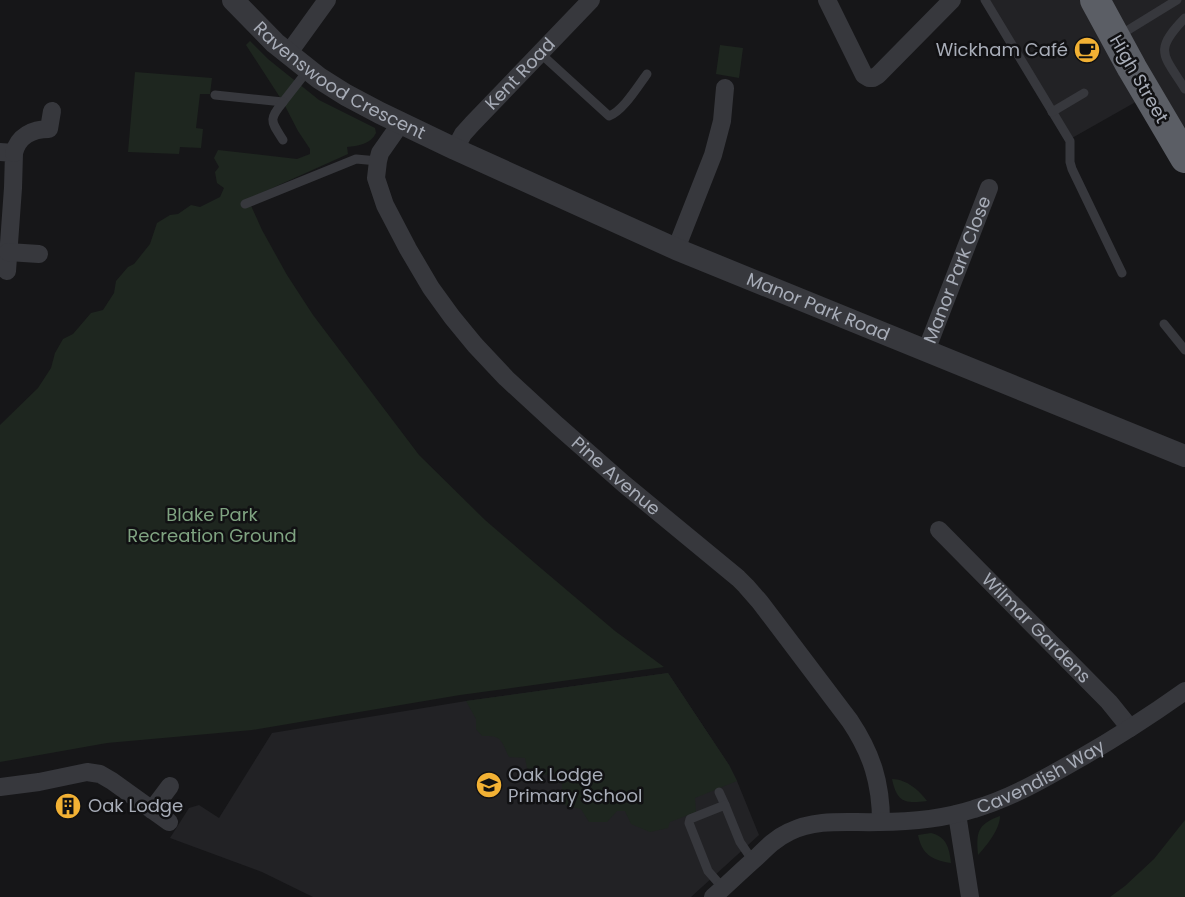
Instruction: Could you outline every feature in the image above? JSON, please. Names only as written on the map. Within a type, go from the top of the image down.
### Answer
[{"type":"highway","name":"High Street","points":[[1095,0],[1185,158]]},
{"type":"street","name":"Ravenswood Crescent","points":[[233,0],[264,33],[308,70],[346,95],[455,149]]},
{"type":"street","points":[[288,54],[327,0]]},
{"type":"street","name":"Kent Road","points":[[455,149],[463,134],[472,124],[591,0]]},
{"type":"street","points":[[827,0],[864,75],[869,78],[878,75],[952,0]]},
{"type":"street","points":[[676,249],[713,154],[722,121],[725,88]]},
{"type":"street","points":[[7,271],[13,188],[7,152],[33,131],[49,129],[52,111]]},
{"type":"street","points":[[378,161],[380,153],[401,123]]},
{"type":"street","name":"Manor Park Road","points":[[455,149],[676,249],[1185,456]]},
{"type":"street","name":"Pine Avenue","points":[[378,161],[376,173],[380,191],[401,235],[431,288],[475,345],[506,378],[566,434],[738,578],[760,602],[850,721],[862,741],[875,772],[881,822]]},
{"type":"street","name":"Manor Park Close","points":[[926,351],[989,188]]},
{"type":"street","points":[[8,252],[39,254]]},
{"type":"street","name":"Wilmar Gardens","points":[[939,530],[1094,686],[1130,728]]},
{"type":"street","name":"Cavendish Way","points":[[718,893],[775,840],[790,831],[820,823],[927,820],[987,805],[1033,785],[1108,742],[1185,691]]},
{"type":"street","points":[[0,786],[93,772],[112,781],[168,822]]},
{"type":"street","points":[[152,810],[170,786]]},
{"type":"street","points":[[957,814],[970,897]]},
{"type":"lane","points":[[985,0],[1070,141],[1072,169],[1122,273]]},
{"type":"lane","points":[[1115,38],[1177,0]]},
{"type":"lane","points":[[1185,18],[1168,37],[1164,49],[1166,58],[1185,89]]},
{"type":"lane","points":[[541,54],[609,116],[613,115],[630,97],[647,74]]},
{"type":"lane","points":[[283,140],[273,124],[273,113],[308,70]]},
{"type":"lane","points":[[1053,112],[1084,93]]},
{"type":"lane","points":[[215,95],[283,102]]},
{"type":"lane","points":[[246,204],[356,159],[378,161]]},
{"type":"lane","points":[[1164,324],[1185,350]]},
{"type":"lane","points":[[719,792],[740,843],[753,861]]},
{"type":"lane","points":[[718,893],[688,823],[690,819],[725,806]]},
{"type":"shaded area","points":[[985,0],[1185,0],[1185,158],[1148,95],[1072,138]]},
{"type":"shaded area","name":"Oak Lodge Primary School","points":[[668,673],[729,765],[759,835],[691,897],[313,897],[262,872],[170,838],[189,808],[199,805],[219,818],[272,733],[466,701]]},
{"type":"green space","name":"Blake Park Recreation Ground","points":[[250,41],[268,59],[319,100],[375,128],[374,137],[360,145],[347,147],[348,154],[248,199],[287,275],[313,315],[419,455],[485,520],[615,631],[664,667],[460,695],[252,730],[107,743],[0,762],[0,425],[38,388],[51,368],[55,353],[63,339],[73,334],[91,313],[103,310],[114,293],[116,281],[150,244],[157,223],[170,215],[178,214],[191,205],[200,207],[220,197],[224,188],[217,183],[215,172],[219,167],[214,158],[218,150],[297,159],[310,154],[310,149],[283,102],[246,45]]},
{"type":"green space","points":[[720,45],[743,48],[739,78],[716,74]]},
{"type":"green space","points":[[135,72],[212,78],[210,94],[200,94],[196,128],[203,129],[201,148],[180,147],[179,154],[128,152]]},
{"type":"green space","points":[[668,673],[729,765],[737,781],[695,798],[696,812],[670,822],[668,828],[650,832],[631,824],[625,811],[617,811],[607,822],[589,822],[581,809],[566,806],[562,800],[562,779],[555,774],[535,776],[527,768],[525,758],[509,757],[500,740],[494,736],[482,736],[476,729],[476,719],[466,701]]},
{"type":"green space","points":[[892,779],[912,786],[927,801],[903,800],[896,793]]},
{"type":"green space","points":[[1000,816],[989,842],[978,855],[977,841],[982,826]]},
{"type":"green space","points":[[1185,820],[1185,897],[1110,897],[1154,859]]},
{"type":"green space","points":[[931,833],[944,840],[951,863],[933,858],[922,847],[918,835]]},
{"type":"place","name":"Wickham Café","points":[[1087,50]]},
{"type":"place","name":"Oak Lodge Primary School","points":[[489,785]]},
{"type":"place","name":"Oak Lodge","points":[[68,806]]}]
